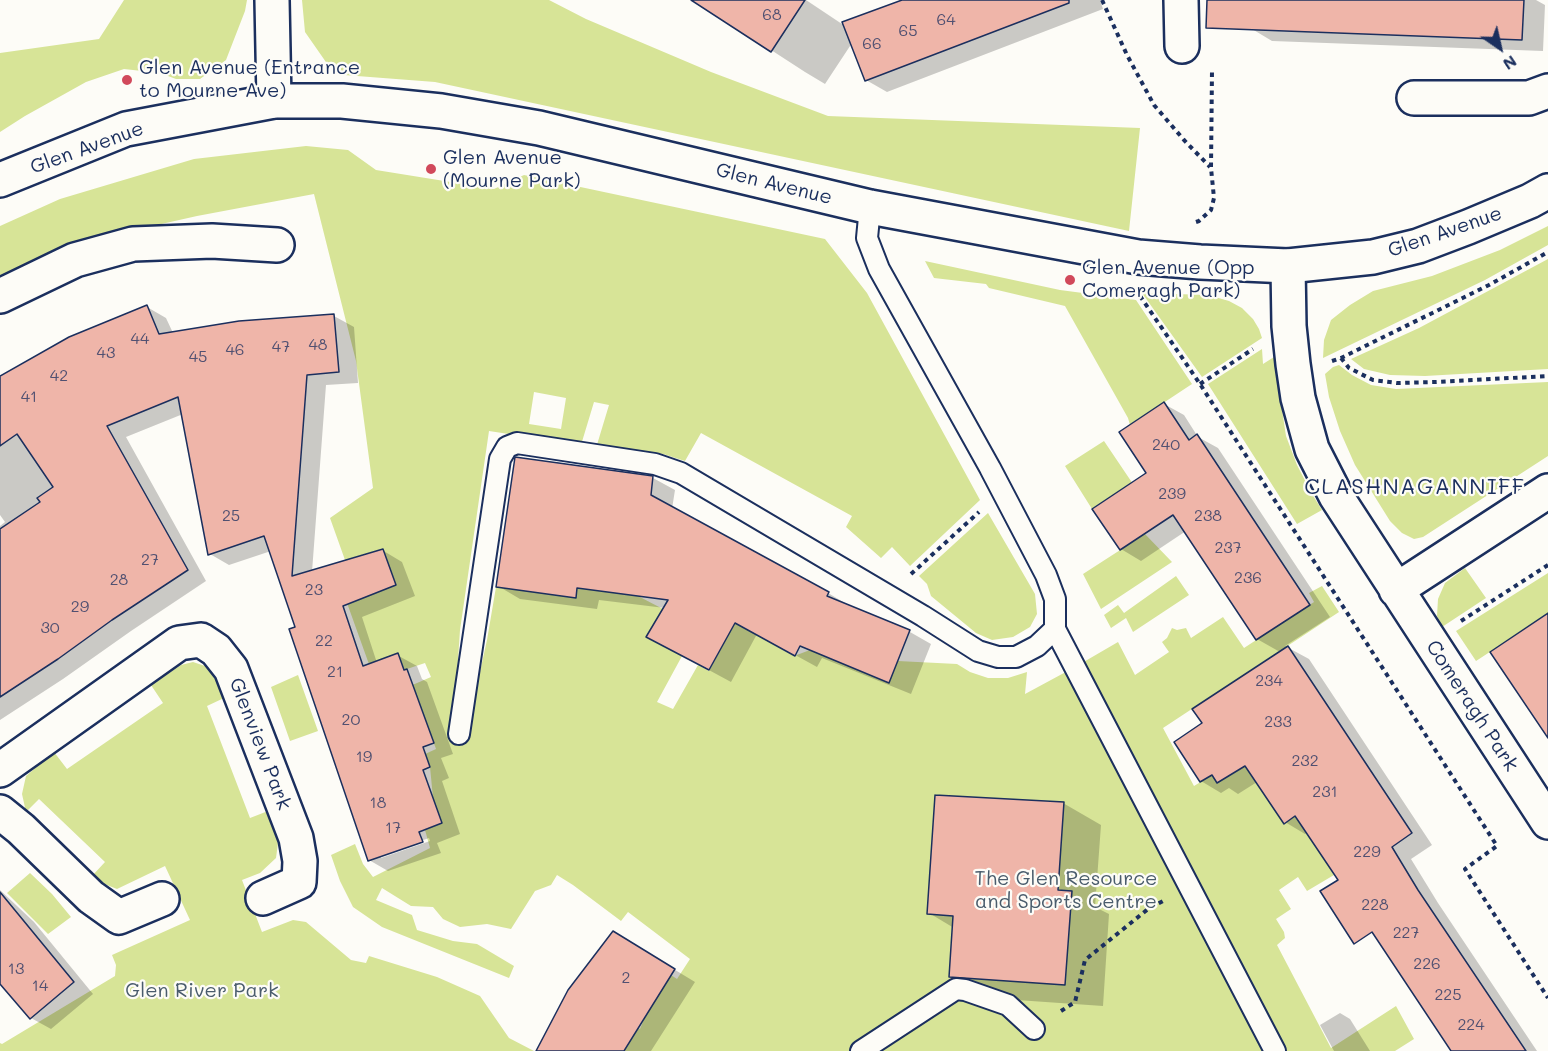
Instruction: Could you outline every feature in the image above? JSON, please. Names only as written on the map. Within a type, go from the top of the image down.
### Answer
[{"type":"street","points":[[272,0],[274,101]]},
{"type":"street","points":[[1181,0],[1182,46]]},
{"type":"street","points":[[1414,98],[1529,98],[1548,91]]},
{"type":"street","name":"Glen Avenue","points":[[0,180],[126,129],[274,101],[342,101],[441,111],[517,124],[559,132],[870,207],[1138,257],[1200,262],[1288,266],[1373,257],[1419,246],[1530,201],[1548,191]]},
{"type":"street","points":[[0,296],[75,260],[134,244],[212,241],[277,245]]},
{"type":"street","name":"Comeragh Park","points":[[1288,266],[1289,326],[1294,372],[1300,407],[1312,449],[1336,496],[1548,822]]},
{"type":"street","points":[[1396,590],[1548,491]]},
{"type":"street","name":"Glenview Park","points":[[0,770],[179,644],[201,640],[216,650],[231,669],[296,838],[300,861],[299,882],[263,898]]},
{"type":"street","points":[[0,812],[21,829],[90,897],[119,917],[162,899]]},
{"type":"lane","points":[[870,207],[867,238],[879,269],[990,468],[1046,575],[1055,599],[1055,629],[1275,1051]]},
{"type":"lane","points":[[459,734],[500,459],[507,447],[517,443],[655,464],[681,473],[978,651],[998,657],[1016,657],[1037,646],[1055,629]]},
{"type":"lane","points":[[861,1051],[956,988],[1008,1005],[1034,1029]]},
{"type":"path","points":[[1102,0],[1127,55],[1154,105],[1211,168]]},
{"type":"path","points":[[1187,224],[1199,221],[1211,210],[1214,198],[1211,168],[1212,63]]},
{"type":"path","points":[[1294,372],[1341,358],[1489,285],[1548,252]]},
{"type":"path","points":[[1138,257],[1134,288],[1200,384],[1497,846],[1465,869],[1548,998]]},
{"type":"path","points":[[1200,384],[1289,326]]},
{"type":"path","points":[[1341,358],[1349,368],[1373,380],[1397,383],[1548,376]]},
{"type":"path","points":[[915,570],[984,507]]},
{"type":"path","points":[[1454,626],[1548,566]]},
{"type":"path","points":[[1085,960],[1148,909]]},
{"type":"green space","points":[[124,0],[247,0],[226,60],[200,79],[176,79],[160,73],[124,69],[86,82],[0,132],[0,53],[99,39]]},
{"type":"green space","points":[[302,0],[549,0],[586,19],[711,72],[828,116],[1140,128],[1129,231],[435,82],[344,75],[328,65],[305,32]]},
{"type":"green space","name":"The Glen Resource and Sports Centre","points":[[306,146],[348,150],[376,170],[494,189],[524,175],[825,239],[867,293],[980,500],[910,566],[892,547],[881,558],[846,527],[852,516],[701,433],[685,461],[663,454],[596,448],[609,405],[594,402],[581,445],[489,431],[460,630],[453,734],[456,742],[464,744],[496,587],[577,588],[638,596],[663,609],[647,637],[682,656],[657,702],[673,709],[698,665],[709,671],[735,623],[794,656],[810,650],[888,683],[898,661],[957,664],[970,672],[988,678],[1008,678],[1027,672],[1025,694],[1118,642],[1135,675],[1169,652],[1162,642],[1172,628],[1177,630],[1186,628],[1191,638],[1223,617],[1244,648],[1314,602],[1309,593],[1322,586],[1339,612],[1163,728],[1194,786],[1212,775],[1217,783],[1279,746],[1334,875],[1307,891],[1298,877],[1279,890],[1291,909],[1276,919],[1285,938],[1277,945],[1331,1048],[1396,1006],[1414,1039],[1395,1051],[567,1051],[616,1014],[640,1029],[671,975],[677,979],[690,959],[628,912],[621,921],[557,875],[551,885],[535,891],[511,929],[487,924],[460,927],[443,919],[433,907],[411,906],[382,888],[376,900],[412,915],[417,930],[453,941],[477,944],[514,966],[509,978],[382,927],[353,907],[340,881],[331,855],[355,844],[363,864],[373,877],[430,848],[425,830],[442,823],[433,798],[430,767],[425,754],[436,749],[415,692],[375,681],[347,603],[396,585],[382,549],[345,560],[330,518],[373,488],[356,361],[314,194],[197,216],[108,236],[26,264],[0,277],[0,226],[60,199],[194,159]],"holes":[[[534,392],[566,398],[561,429],[529,424]],[[425,663],[431,677],[410,686],[404,670]]]},
{"type":"green space","points":[[1548,226],[1548,245],[1485,280],[1323,358],[1324,340],[1331,320],[1373,291],[1432,276],[1500,250]]},
{"type":"green space","points":[[1548,259],[1548,369],[1425,376],[1390,375],[1364,369],[1351,359],[1419,328]]},
{"type":"green space","points":[[925,261],[1060,290],[1136,300],[1192,384],[1130,425],[1065,306],[989,288],[986,284],[934,278]]},
{"type":"green space","points":[[1142,293],[1208,295],[1229,301],[1242,308],[1253,319],[1262,338],[1202,377]]},
{"type":"green space","points":[[1262,349],[1263,364],[1274,357],[1286,436],[1297,465],[1322,510],[1297,524],[1208,384]]},
{"type":"green space","points":[[1339,365],[1371,385],[1396,389],[1548,382],[1548,456],[1423,537],[1414,539],[1402,533],[1390,521],[1355,465],[1340,431],[1329,397],[1325,374]]},
{"type":"green space","points":[[1104,441],[1133,484],[1092,509],[1065,466]]},
{"type":"green space","points":[[988,513],[1035,594],[1037,614],[1030,627],[1013,637],[992,640],[976,633],[931,596],[927,584],[919,576]]},
{"type":"green space","points":[[1145,534],[1172,562],[1101,609],[1083,574]]},
{"type":"green space","points":[[1465,568],[1486,598],[1442,627],[1437,616],[1438,599],[1445,583]]},
{"type":"green space","points":[[1548,573],[1548,614],[1476,661],[1456,631]]},
{"type":"green space","points":[[1176,576],[1189,595],[1133,632],[1126,618],[1111,628],[1104,615],[1118,605],[1124,613]]},
{"type":"green space","name":"Glen River Park","points":[[193,662],[205,666],[215,678],[224,698],[207,706],[250,818],[268,811],[278,843],[276,858],[260,873],[242,880],[262,932],[293,920],[306,922],[351,960],[366,963],[369,956],[437,977],[480,996],[509,1038],[534,1051],[0,1051],[0,1043],[2,1044],[115,976],[116,965],[112,955],[190,920],[165,866],[117,889],[102,883],[92,876],[105,862],[39,799],[26,812],[22,794],[26,776],[54,752],[67,769],[163,703],[151,685],[181,665]]},
{"type":"green space","points":[[298,675],[318,731],[290,741],[271,687]]},
{"type":"green space","points":[[30,873],[71,917],[48,934],[7,893]]},
{"type":"building","points":[[691,0],[805,0],[771,52]]},
{"type":"building","points":[[902,0],[1069,0],[1069,3],[865,81],[842,22]]},
{"type":"building","points":[[1207,0],[1524,0],[1522,40],[1206,28]]},
{"type":"building","points":[[147,305],[159,334],[239,321],[334,314],[339,372],[307,375],[292,576],[383,549],[396,585],[343,606],[363,666],[398,653],[404,670],[407,669],[434,743],[423,747],[430,767],[423,770],[442,823],[419,832],[423,842],[368,861],[289,629],[295,627],[264,536],[208,555],[178,397],[107,426],[188,570],[0,697],[0,529],[40,502],[37,498],[53,487],[17,434],[0,446],[0,376],[69,337]]},
{"type":"building","points":[[1164,402],[1189,440],[1197,434],[1310,605],[1256,640],[1173,515],[1120,550],[1092,509],[1146,473],[1119,432]]},
{"type":"building","points":[[515,457],[653,476],[651,495],[829,592],[827,596],[910,630],[889,683],[800,646],[795,656],[735,623],[709,670],[646,637],[668,600],[577,588],[576,598],[496,587]]},
{"type":"building","points":[[1548,613],[1548,738],[1490,652]]},
{"type":"building","points":[[1288,646],[1412,833],[1392,847],[1418,890],[1526,1051],[1451,1051],[1372,932],[1354,944],[1320,891],[1338,880],[1295,816],[1284,824],[1245,766],[1217,783],[1212,775],[1200,782],[1174,742],[1202,723],[1192,709]]},
{"type":"building","points":[[935,795],[1064,802],[1058,890],[1072,891],[1065,985],[949,977],[953,916],[927,914]]},
{"type":"building","points":[[0,892],[74,982],[30,1019],[0,984]]},
{"type":"building","points":[[613,931],[675,969],[624,1051],[536,1051],[568,990]]},
{"type":"place","name":"Glen Avenue (Entrance to Mourne Ave)","points":[[127,80]]},
{"type":"place","name":"Glen Avenue (Mourne Park)","points":[[431,169]]},
{"type":"place","name":"Glen Avenue (Opp Comeragh Park)","points":[[1070,280]]},
{"type":"district","name":"CLASHNAGANNIFF","points":[[1415,487]]}]
